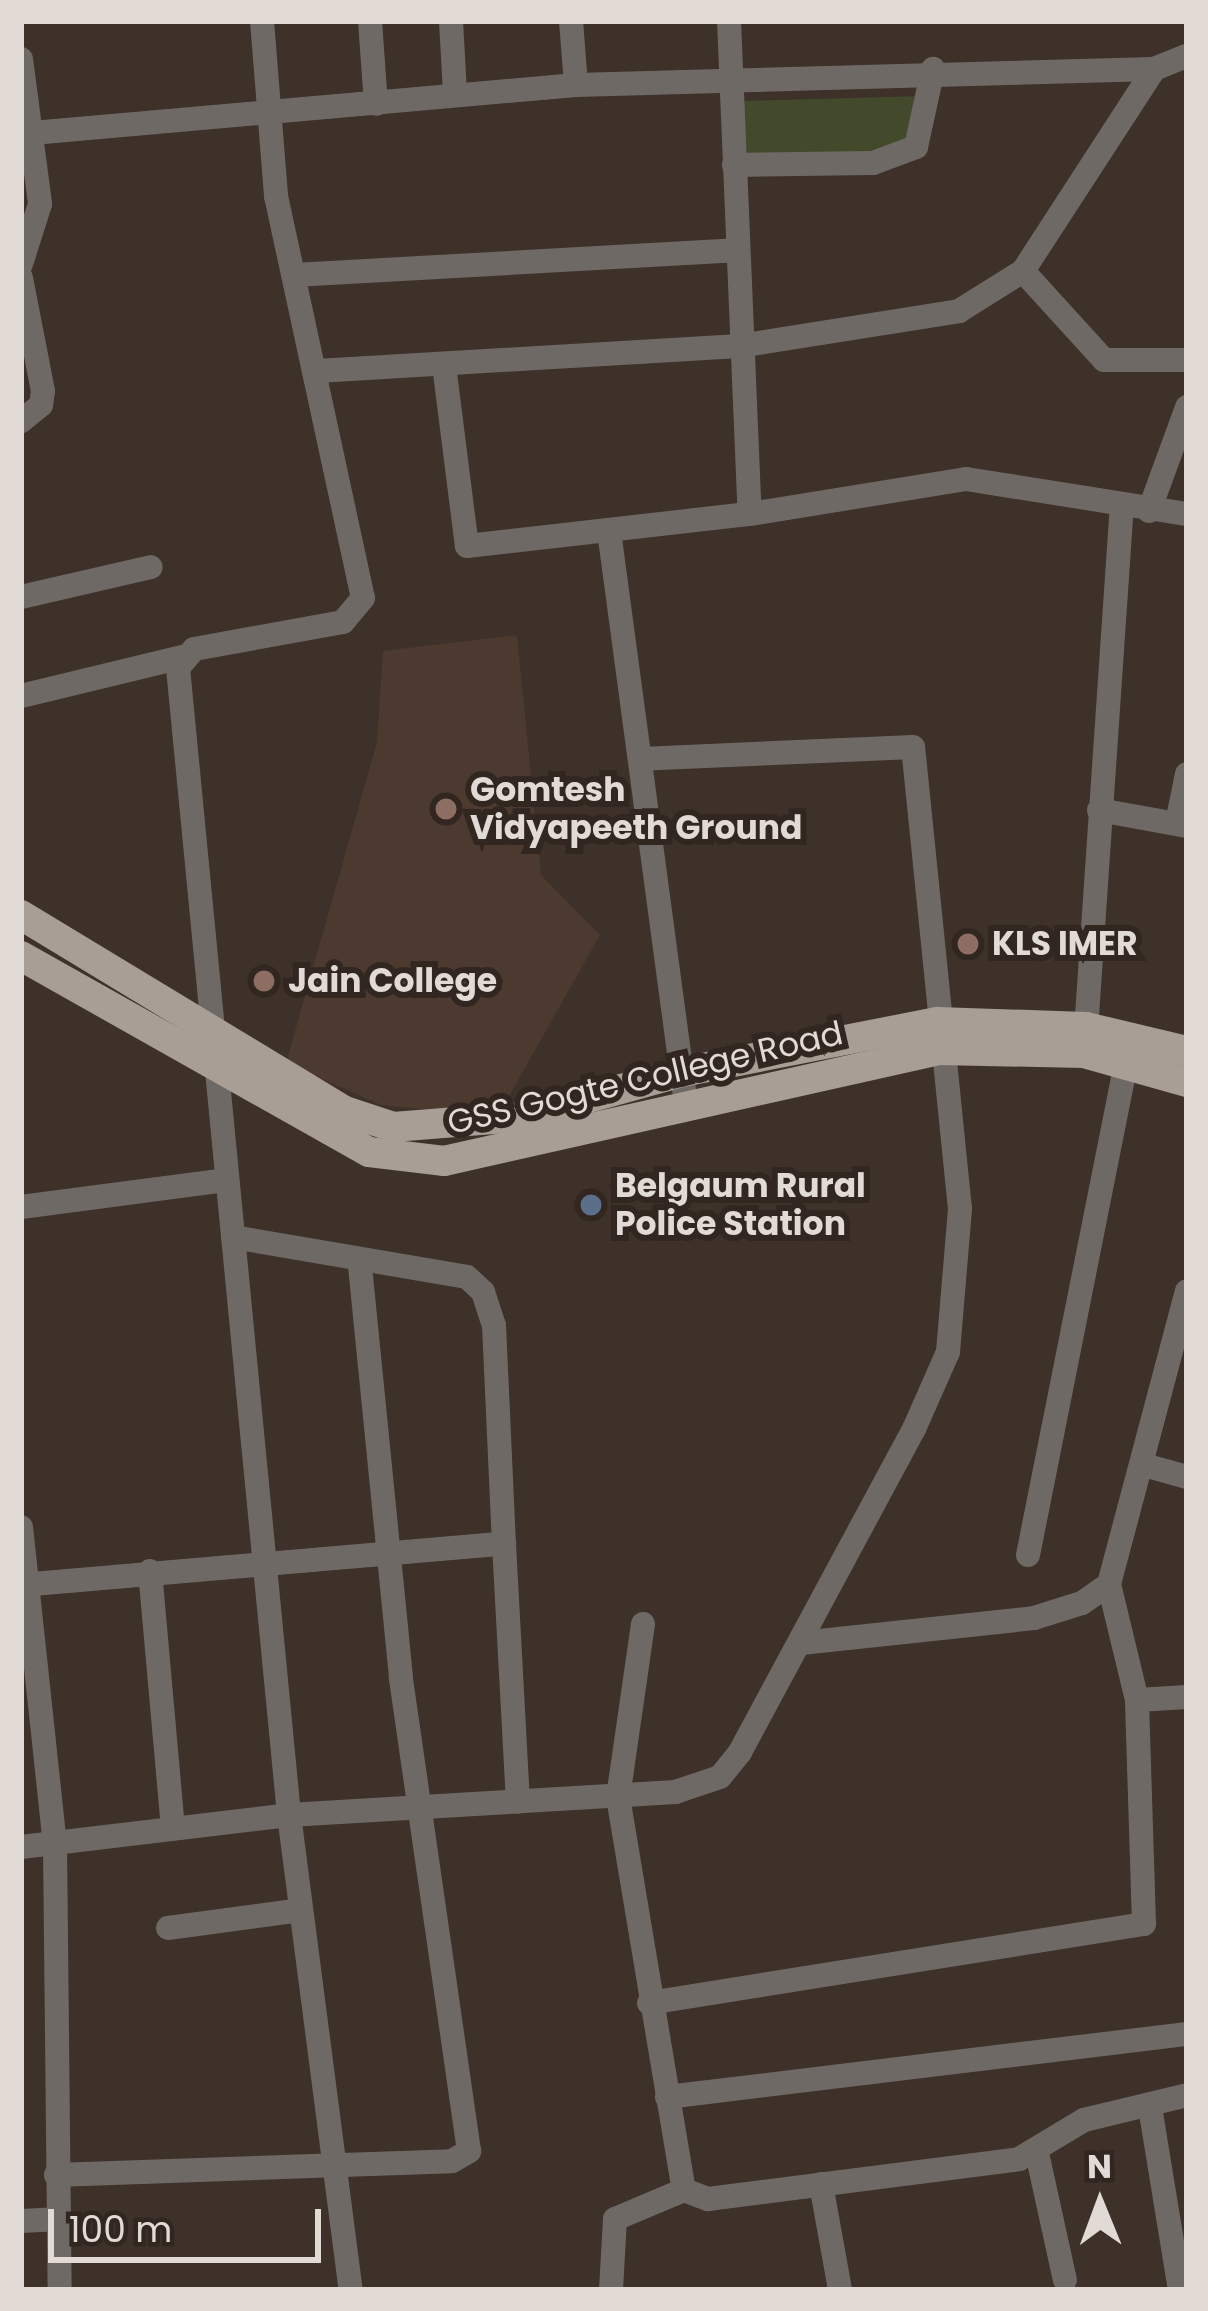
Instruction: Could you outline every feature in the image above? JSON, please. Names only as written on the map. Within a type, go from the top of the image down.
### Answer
[{"type":"main road","points":[[21,915],[372,1122],[478,1137],[682,1072],[938,1035]]},
{"type":"main road","name":"GSS Gogte College Road","points":[[21,956],[217,1072],[369,1152],[444,1161],[478,1137],[686,1104],[938,1035],[1085,1040],[1126,1064],[1187,1082]]},
{"type":"main road","points":[[1085,1040],[1187,1051]]},
{"type":"street","points":[[21,696],[358,613],[360,572],[294,275],[267,115],[262,21]]},
{"type":"street","points":[[370,21],[376,104]]},
{"type":"street","points":[[451,21],[454,93]]},
{"type":"street","points":[[571,21],[576,85]]},
{"type":"street","points":[[729,21],[739,346],[750,514]]},
{"type":"street","points":[[26,134],[267,115],[454,93],[933,69],[1154,69],[1187,56]]},
{"type":"street","points":[[21,59],[39,221],[21,258]]},
{"type":"street","points":[[734,165],[873,163],[916,147],[933,69]]},
{"type":"street","points":[[317,371],[739,346],[959,311],[1023,271],[1154,69]]},
{"type":"street","points":[[294,275],[735,250]]},
{"type":"street","points":[[1023,271],[1104,360],[1187,360]]},
{"type":"street","points":[[21,278],[44,391],[41,405],[21,421]]},
{"type":"street","points":[[444,365],[467,546],[750,514],[966,479],[1187,514]]},
{"type":"street","points":[[1149,511],[1187,407]]},
{"type":"street","points":[[1085,1040],[1123,504]]},
{"type":"street","points":[[609,531],[686,1104]]},
{"type":"street","points":[[21,597],[151,566]]},
{"type":"street","points":[[182,657],[212,1024],[289,1815],[351,2290]]},
{"type":"street","points":[[21,1847],[289,1815],[618,1797],[700,1787],[720,1778],[801,1643],[947,1352],[960,1209],[938,1035],[913,747],[641,759]]},
{"type":"street","points":[[1099,810],[1182,825],[1187,774]]},
{"type":"street","points":[[1028,1555],[1126,1064]]},
{"type":"street","points":[[21,1207],[227,1180]]},
{"type":"street","points":[[233,1237],[467,1277],[483,1292],[494,1325],[518,1802]]},
{"type":"street","points":[[56,2175],[452,2161],[469,2151],[420,1808],[359,1259]]},
{"type":"street","points":[[649,2002],[1144,1924],[1137,1700],[1109,1584],[1144,1465],[1175,1387],[1187,1291]]},
{"type":"street","points":[[1144,1465],[1187,1477]]},
{"type":"street","points":[[21,1527],[55,1844],[60,2290]]},
{"type":"street","points":[[25,1585],[266,1558],[504,1544]]},
{"type":"street","points":[[150,1571],[173,1828]]},
{"type":"street","points":[[801,1643],[1034,1618],[1082,1603],[1109,1584]]},
{"type":"street","points":[[643,1624],[618,1797],[684,2189]]},
{"type":"street","points":[[1137,1700],[1187,1697]]},
{"type":"street","points":[[168,1928],[301,1910]]},
{"type":"street","points":[[668,2097],[1187,2034]]},
{"type":"street","points":[[611,2290],[615,2219],[684,2189],[708,2199],[1036,2152],[1067,2127],[1187,2095]]},
{"type":"street","points":[[1150,2107],[1180,2290]]},
{"type":"street","points":[[1036,2152],[1065,2280]]},
{"type":"street","points":[[821,2184],[840,2290]]},
{"type":"street","points":[[21,2221],[56,2218]]},
{"type":"shaded area","name":"Gomtesh Vidyapeeth Ground","points":[[517,635],[541,875],[600,935],[504,1105],[443,1111],[381,1105],[286,1063],[377,742],[383,651]]},
{"type":"green space","points":[[923,96],[911,142],[871,158],[740,159],[739,101]]},
{"type":"place","name":"Gomtesh Vidyapeeth Ground","points":[[446,809]]},
{"type":"place","name":"KLS IMER","points":[[968,944]]},
{"type":"place","name":"Jain College","points":[[264,981]]},
{"type":"place","name":"Belgaum Rural Police Station","points":[[591,1205]]}]
